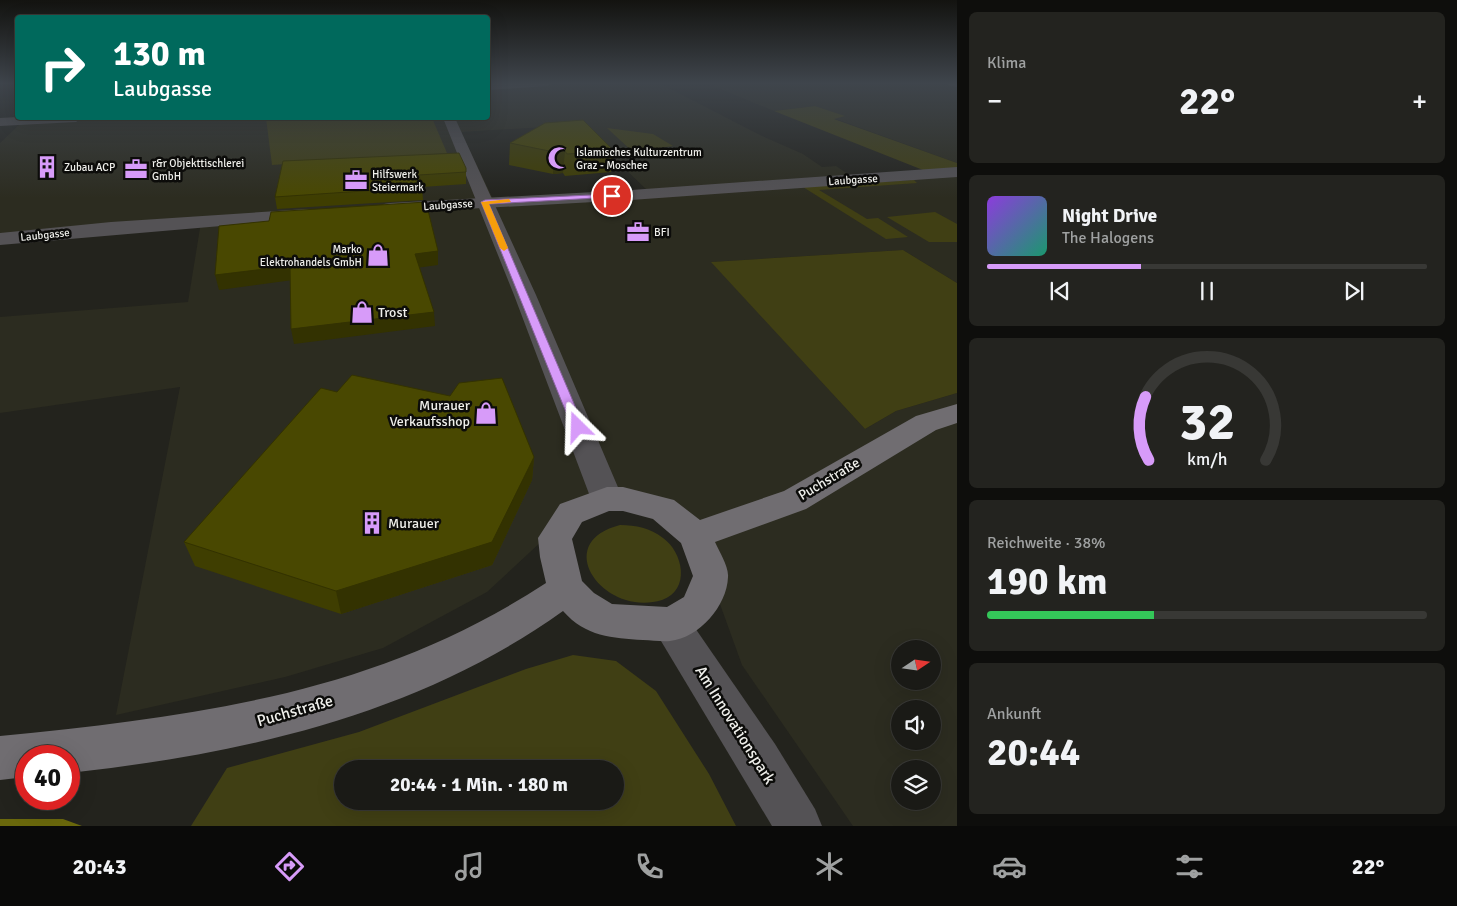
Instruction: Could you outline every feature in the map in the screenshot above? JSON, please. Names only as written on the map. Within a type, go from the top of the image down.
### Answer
[{"type":"main road","name":"Puchstraße","points":[[696,535],[795,500],[926,423],[957,413]]},
{"type":"main road","points":[[607,499],[623,499],[663,510],[696,535],[711,576],[706,594],[697,609],[671,624],[607,621],[581,605],[566,588],[557,558],[555,538],[571,514],[607,499]]},
{"type":"main road","name":"Puchstraße","points":[[0,758],[164,739],[254,723],[310,708],[435,664],[490,637],[533,612],[566,588]]},
{"type":"street","points":[[0,122],[28,122]]},
{"type":"street","points":[[6,137],[22,122]]},
{"type":"street","points":[[451,122],[607,499]]},
{"type":"street","name":"Laubgasse","points":[[376,209],[641,194],[957,172]]},
{"type":"street","name":"Laubgasse","points":[[0,239],[111,228],[324,213]]},
{"type":"street","name":"Am Innovationspark","points":[[671,624],[759,760],[798,826]]},
{"type":"shaded area","points":[[22,122],[28,122],[734,122],[803,154],[822,167],[836,166],[854,178],[957,175],[957,283],[903,250],[712,262],[865,429],[896,411],[957,393],[957,826],[853,826],[742,665],[695,535],[607,499],[571,514],[487,592],[383,648],[285,677],[116,715],[180,387],[0,413],[0,317],[188,302],[201,222],[0,239],[0,143]],"holes":[[[579,125],[647,190],[493,199],[461,132]]]},
{"type":"shaded area","points":[[266,122],[434,122],[447,153],[272,165]]},
{"type":"shaded area","points":[[801,122],[841,122],[957,163],[957,169],[928,172]]},
{"type":"shaded area","points":[[843,122],[957,122],[957,163]]},
{"type":"shaded area","points":[[607,128],[653,134],[673,146],[633,152]]},
{"type":"shaded area","points":[[914,180],[917,183],[819,190],[867,219],[878,218],[908,237],[886,239],[803,187]]},
{"type":"shaded area","points":[[935,212],[957,224],[957,242],[929,242],[887,217]]},
{"type":"shaded area","points":[[903,250],[957,283],[957,393],[896,411],[865,429],[711,262]]},
{"type":"shaded area","points":[[620,525],[648,529],[670,544],[679,561],[681,570],[677,588],[671,595],[662,600],[641,603],[621,598],[605,589],[593,576],[587,561],[589,547],[599,534]]},
{"type":"shaded area","points":[[573,655],[616,661],[656,691],[709,774],[736,826],[191,826],[227,768],[359,732],[526,669]]},
{"type":"shaded area","points":[[0,819],[63,819],[82,826],[0,826]]},
{"type":"building","points":[[585,122],[614,151],[567,154],[565,151],[554,152],[510,143],[545,123]]},
{"type":"building","points":[[459,153],[466,172],[419,175],[422,187],[275,197],[283,161]]},
{"type":"building","points":[[426,202],[438,251],[415,254],[434,312],[291,329],[290,266],[215,275],[219,226],[269,221],[271,212]]},
{"type":"building","name":"Murauer","points":[[352,375],[450,396],[459,383],[502,378],[534,457],[492,542],[336,591],[184,542],[321,388],[337,392]]},
{"type":"slow traffic","points":[[504,248],[485,202],[509,201]]},
{"type":"place","name":"Islamisches Kulturzentrum Graz - Moschee","points":[[559,158]]},
{"type":"place","name":"Zubau ACP","points":[[47,167]]},
{"type":"place","name":"r&r Objekttischlerei GmbH","points":[[136,169]]},
{"type":"place","name":"Hilfswerk Steiermark","points":[[356,180]]},
{"type":"place","name":"BFI","points":[[638,232]]},
{"type":"place","name":"Marko Elektrohandels GmbH","points":[[378,255]]},
{"type":"place","name":"Trost","points":[[362,312]]},
{"type":"place","name":"Murauer Verkaufsshop","points":[[486,413]]},
{"type":"place","name":"Murauer","points":[[372,523]]},
{"type":"route","points":[[578,427],[485,202],[612,196]]}]
